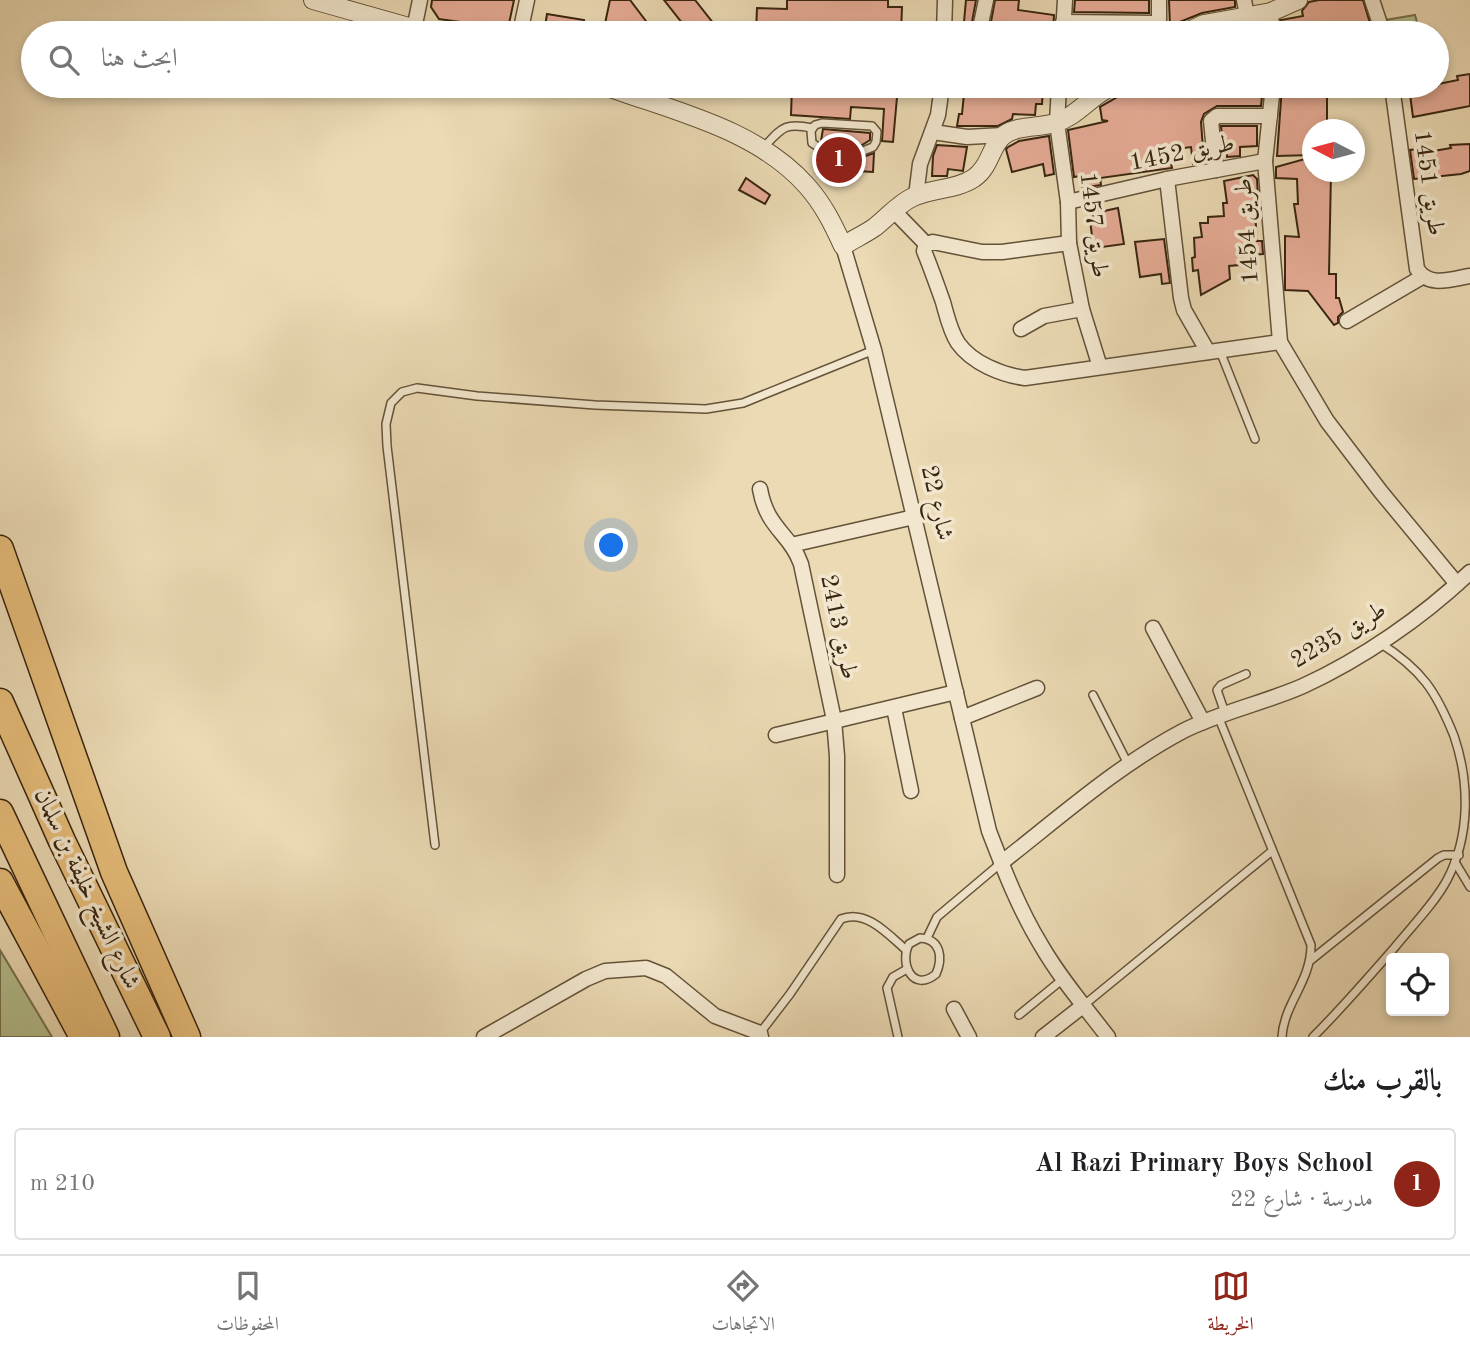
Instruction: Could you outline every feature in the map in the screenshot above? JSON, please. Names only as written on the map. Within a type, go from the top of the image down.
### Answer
[{"type":"highway","points":[[0,550],[114,873],[187,1037]]},
{"type":"highway","name":"شارع الشيخ خليفة بن سلمان","points":[[0,702],[62,841],[157,1037]]},
{"type":"highway","name":"شارع الشيخ خليفة بن سلمان","points":[[0,813],[106,1037]]},
{"type":"highway","points":[[0,882],[83,1037]]},
{"type":"street","points":[[313,0],[387,21]]},
{"type":"street","points":[[420,0],[421,21]]},
{"type":"street","points":[[523,21],[527,0]]},
{"type":"street","points":[[944,21],[945,0]]},
{"type":"street","points":[[982,21],[986,0]]},
{"type":"street","points":[[1064,21],[1065,0]]},
{"type":"street","points":[[1159,0],[1159,21]]},
{"type":"street","points":[[1211,21],[1245,8],[1271,12],[1298,0]]},
{"type":"street","points":[[1372,0],[1378,21]]},
{"type":"street","points":[[1271,12],[1271,21]]},
{"type":"street","name":"شارع 22","points":[[638,98],[718,127],[762,149],[785,165],[806,185],[828,215],[843,246],[874,350],[982,804],[1002,863],[1026,920],[1063,979],[1108,1037]]},
{"type":"street","points":[[916,196],[920,164],[933,132],[940,98]]},
{"type":"street","name":"طريق 1457","points":[[1058,98],[1056,122],[1068,202],[1069,243],[1082,309],[1100,367]]},
{"type":"street","points":[[933,132],[967,137],[1003,135],[1056,122],[1077,111],[1093,98]]},
{"type":"street","name":"طريق 1454","points":[[1272,98],[1265,161],[1280,342]]},
{"type":"street","name":"طريق 1451","points":[[1394,98],[1417,269],[1426,279]]},
{"type":"street","name":"طريق 1454","points":[[1216,170],[1211,121],[1217,117],[1270,116]]},
{"type":"street","points":[[843,246],[875,227],[916,196],[968,181],[978,175],[1003,135]]},
{"type":"street","name":"طريق 1452","points":[[1068,202],[1167,179],[1265,161]]},
{"type":"street","points":[[1167,179],[1184,310],[1214,351]]},
{"type":"street","points":[[894,211],[926,244]]},
{"type":"street","points":[[926,244],[933,242],[982,252],[1002,252],[1069,243]]},
{"type":"street","points":[[926,244],[925,251],[959,345],[989,367],[1012,376],[1025,378],[1280,342],[1327,421],[1457,584]]},
{"type":"street","points":[[1347,321],[1426,279],[1470,276]]},
{"type":"street","points":[[1021,330],[1044,316],[1082,309]]},
{"type":"street","name":"طريق 2413","points":[[760,489],[771,522],[791,545],[802,564],[834,720],[837,757],[837,875]]},
{"type":"street","points":[[791,545],[914,517]]},
{"type":"street","name":"طريق 2235","points":[[1002,863],[1128,764],[1155,747],[1203,723],[1301,686],[1339,668],[1379,643],[1470,572]]},
{"type":"street","points":[[1153,628],[1203,723]]},
{"type":"street","points":[[962,718],[1037,688]]},
{"type":"street","points":[[776,735],[956,692]]},
{"type":"street","points":[[894,708],[911,791]]},
{"type":"street","points":[[484,1037],[586,979],[623,968],[657,971],[716,1016],[761,1035]]},
{"type":"street","points":[[1043,1037],[1084,1005]]},
{"type":"street","points":[[954,1009],[969,1037]]},
{"type":"lane","points":[[652,103],[655,98]]},
{"type":"lane","points":[[818,123],[867,124],[875,128],[877,137],[868,150],[823,150],[812,143],[812,128],[818,123]]},
{"type":"lane","points":[[762,149],[786,126],[793,124],[812,128]]},
{"type":"lane","points":[[435,845],[387,446],[386,424],[391,402],[402,392],[417,388],[477,396],[595,405],[706,410],[743,403],[874,350]]},
{"type":"lane","points":[[1214,351],[1255,439]]},
{"type":"lane","points":[[1313,1037],[1350,1000],[1447,881],[1466,831],[1468,803],[1460,751],[1447,717],[1430,685],[1418,671],[1379,643]]},
{"type":"lane","points":[[1246,674],[1221,685],[1217,690],[1222,715],[1272,851],[1311,945],[1308,973],[1287,1015],[1282,1037]]},
{"type":"lane","points":[[1093,695],[1128,764]]},
{"type":"lane","points":[[1084,1005],[1272,851]]},
{"type":"lane","points":[[1311,960],[1444,855],[1457,859],[1470,887]]},
{"type":"lane","points":[[927,938],[937,917],[1002,863]]},
{"type":"lane","points":[[761,1035],[841,919],[861,916],[884,930],[906,950]]},
{"type":"lane","points":[[927,938],[937,946],[940,963],[936,974],[931,978],[919,980],[907,969],[904,960],[906,950],[914,940],[927,938]]},
{"type":"lane","points":[[898,1037],[887,988],[892,977],[907,969]]},
{"type":"lane","points":[[1019,1015],[1063,979]]},
{"type":"green space","points":[[1415,15],[1417,21],[1385,21]]},
{"type":"green space","points":[[0,950],[52,1037],[0,1037]]},
{"type":"building","points":[[432,0],[514,0],[510,21],[439,19],[431,7]]},
{"type":"building","points":[[610,0],[630,0],[646,21],[606,21]]},
{"type":"building","points":[[664,0],[695,0],[712,21],[681,21]]},
{"type":"building","points":[[787,0],[888,0],[888,7],[902,7],[901,21],[756,21],[757,8],[787,9]]},
{"type":"building","points":[[966,0],[976,0],[972,21],[964,21]]},
{"type":"building","points":[[995,0],[1019,0],[1018,10],[1054,15],[1054,21],[991,21]]},
{"type":"building","points":[[1075,0],[1149,0],[1149,13],[1074,12]]},
{"type":"building","points":[[1169,0],[1235,0],[1235,7],[1202,13],[1182,21],[1170,21]]},
{"type":"building","points":[[1363,0],[1369,21],[1281,21],[1303,16],[1302,11],[1309,2]]},
{"type":"building","points":[[547,14],[584,20],[584,21],[546,21]]},
{"type":"building","points":[[1470,74],[1470,106],[1413,117],[1410,98],[1449,98],[1449,82],[1458,80],[1457,76]]},
{"type":"building","points":[[792,98],[897,98],[893,142],[882,141],[884,109],[851,107],[850,119],[791,115]]},
{"type":"building","points":[[964,98],[1042,98],[1042,104],[1036,104],[1035,115],[1013,114],[1012,119],[998,126],[957,126],[959,114],[962,114]]},
{"type":"building","points":[[1116,98],[1262,98],[1261,106],[1217,106],[1204,114],[1201,122],[1204,162],[1193,164],[1191,147],[1168,150],[1172,168],[1100,178],[1101,185],[1082,188],[1080,176],[1074,177],[1068,130],[1108,121],[1102,120],[1100,107]]},
{"type":"building","points":[[1281,98],[1327,98],[1327,119],[1302,119],[1302,155],[1277,156]]},
{"type":"building","points":[[1221,126],[1257,126],[1257,146],[1240,147],[1240,156],[1227,157]]},
{"type":"building","points":[[823,129],[870,133],[870,140],[862,145],[825,144],[825,141],[821,141]]},
{"type":"building","points":[[1049,136],[1054,174],[1045,176],[1043,164],[1012,172],[1006,149],[1008,147],[1019,141]]},
{"type":"building","points":[[1470,144],[1470,171],[1414,179],[1410,150],[1428,148],[1428,152],[1451,148],[1450,145]]},
{"type":"building","points":[[937,145],[967,147],[963,171],[948,169],[947,176],[932,176],[933,156]]},
{"type":"building","points":[[874,153],[873,172],[824,169],[824,156],[863,157]]},
{"type":"building","points":[[1302,160],[1302,182],[1331,182],[1329,274],[1336,274],[1336,298],[1339,298],[1343,312],[1338,317],[1338,323],[1334,325],[1308,291],[1285,290],[1285,236],[1299,237],[1294,204],[1298,204],[1297,179],[1276,178],[1276,167]]},
{"type":"building","points":[[1253,175],[1257,179],[1257,241],[1262,241],[1263,254],[1249,255],[1250,264],[1229,266],[1230,279],[1201,295],[1198,270],[1193,271],[1192,258],[1195,257],[1194,238],[1202,237],[1200,223],[1208,223],[1208,217],[1224,216],[1223,203],[1227,203],[1224,181]]},
{"type":"building","points":[[746,178],[770,195],[765,204],[739,190]]},
{"type":"building","points":[[1118,208],[1124,244],[1088,249],[1086,237],[1092,236],[1090,220],[1095,213]]},
{"type":"building","points":[[1164,239],[1170,283],[1162,284],[1161,274],[1140,277],[1135,242]]},
{"type":"place","name":"Al Razi Primary Boys School","points":[[839,160]]}]
